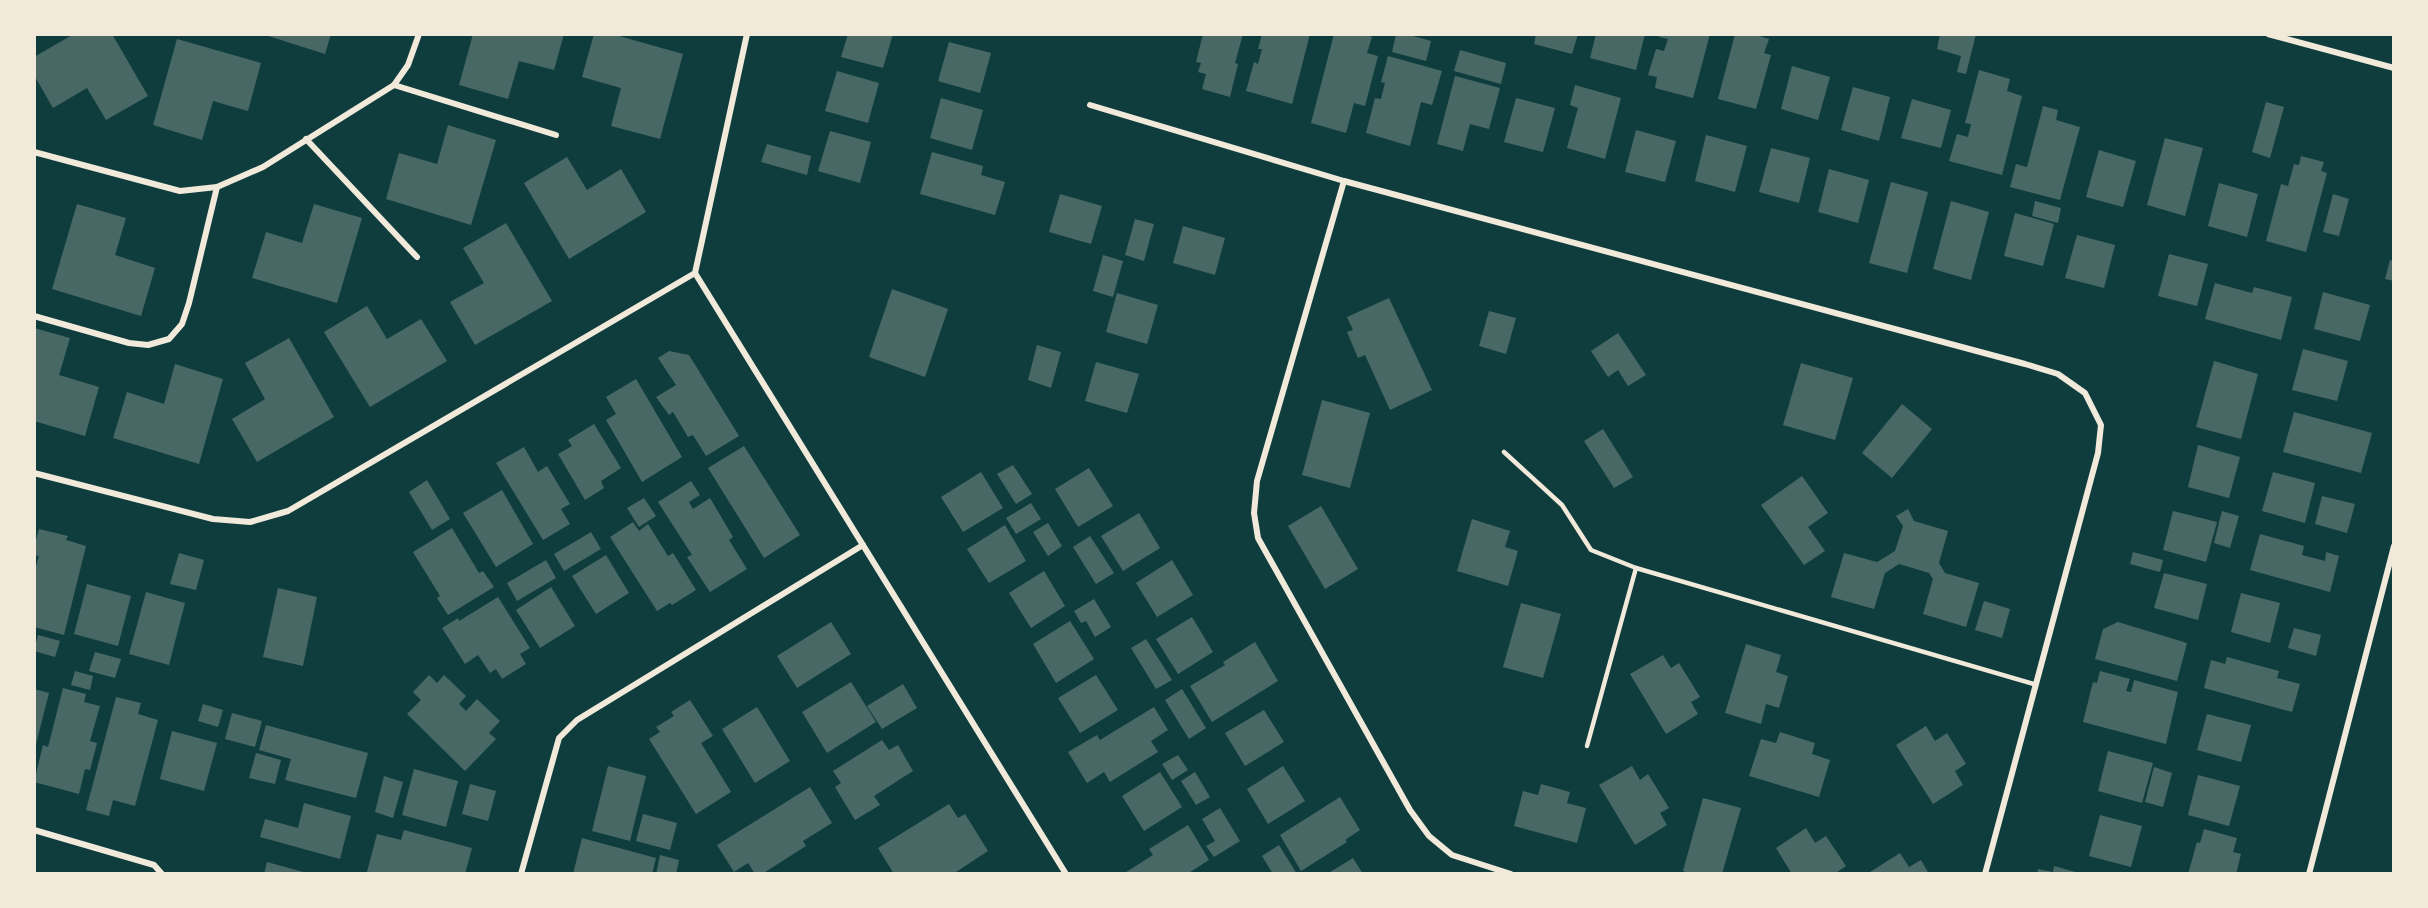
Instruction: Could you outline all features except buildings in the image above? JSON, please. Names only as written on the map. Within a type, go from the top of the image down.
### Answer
[{"type":"street","points":[[34,152],[180,191],[217,187],[263,167],[394,85],[408,65],[419,34]]},
{"type":"street","points":[[747,34],[695,273],[1066,873]]},
{"type":"street","points":[[2268,34],[2394,68]]},
{"type":"street","points":[[394,85],[556,135]]},
{"type":"street","points":[[1090,105],[1344,180],[2025,364],[2058,374],[2085,393],[2101,425],[2098,453],[1985,873]]},
{"type":"street","points":[[306,139],[417,257]]},
{"type":"street","points":[[1344,180],[1257,481],[1254,513],[1258,538],[1410,810],[1429,837],[1452,855],[1510,873]]},
{"type":"street","points":[[34,316],[129,343],[148,345],[169,339],[182,324],[189,303],[217,187]]},
{"type":"street","points":[[34,473],[213,519],[250,522],[288,511],[695,273]]},
{"type":"street","points":[[521,873],[560,738],[577,720],[863,546]]},
{"type":"street","points":[[2309,873],[2394,546]]},
{"type":"street","points":[[34,830],[154,865],[162,873]]},
{"type":"lane","points":[[1504,452],[1562,505],[1591,550],[1636,568],[2034,684]]},
{"type":"lane","points":[[1587,746],[1636,568]]}]
